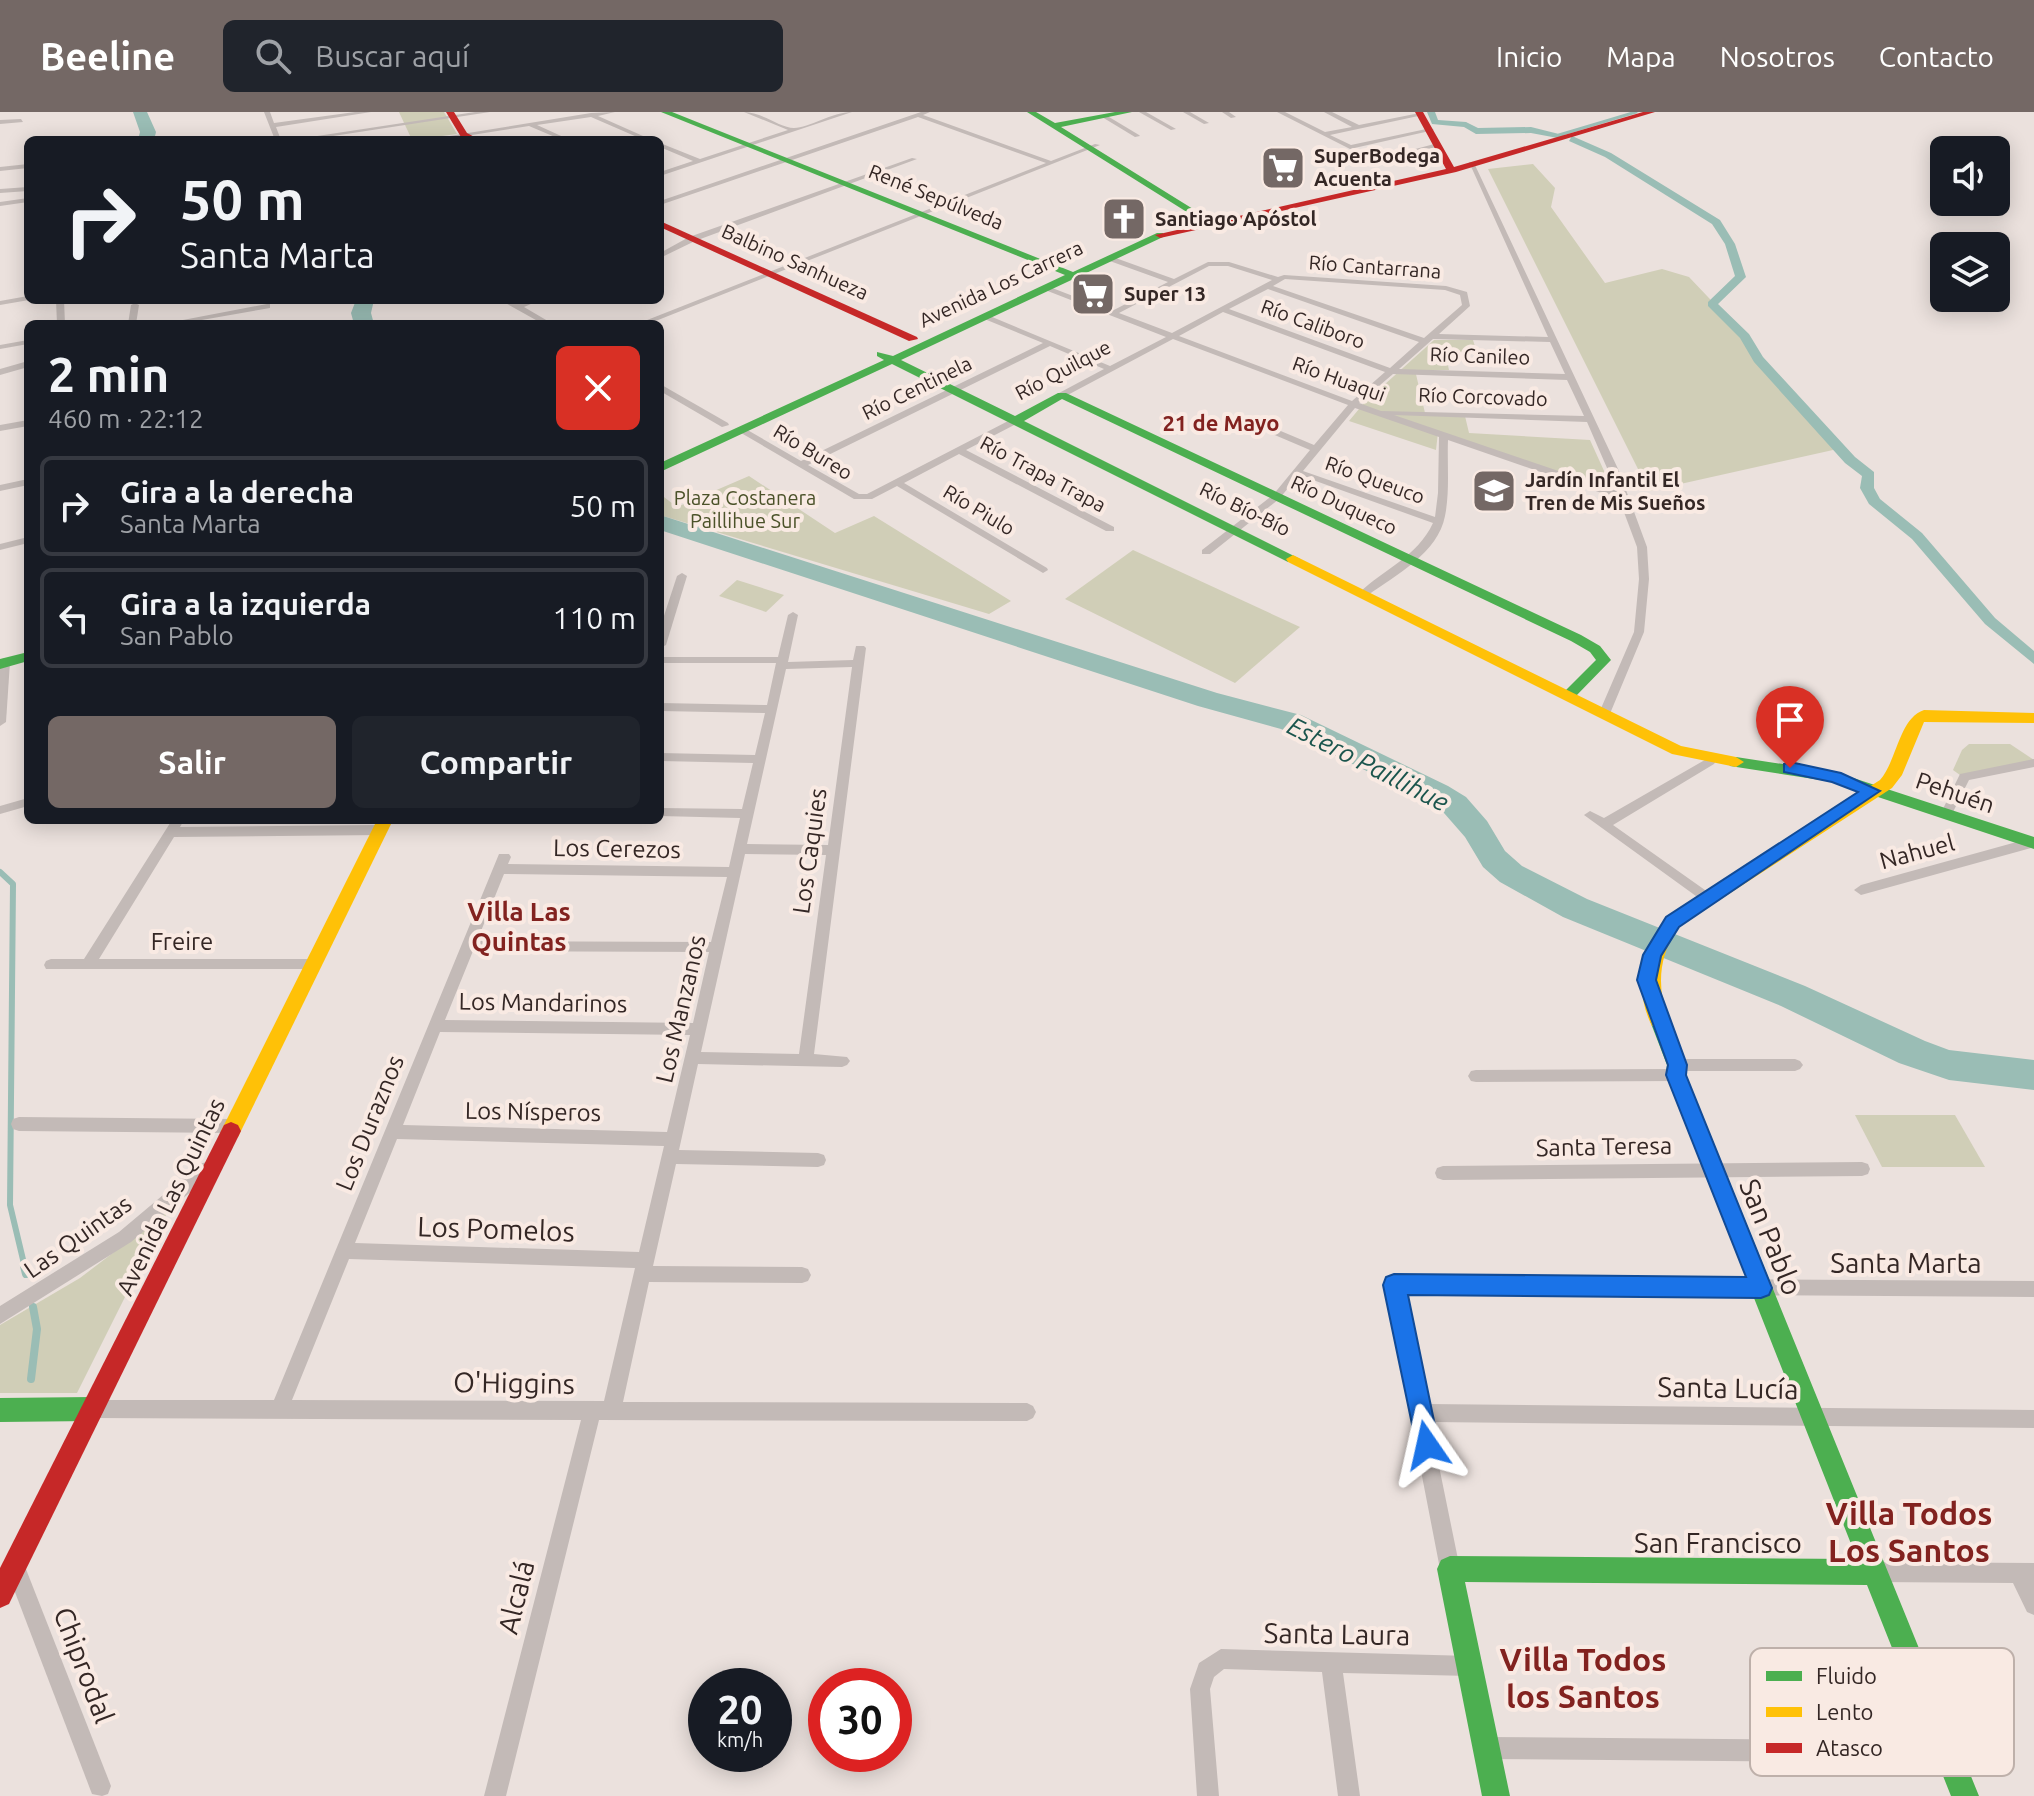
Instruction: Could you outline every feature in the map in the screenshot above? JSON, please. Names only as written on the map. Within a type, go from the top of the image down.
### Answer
[{"type":"street","points":[[267,112],[277,136]]},
{"type":"street","points":[[274,125],[368,112]]},
{"type":"street","points":[[319,136],[487,112]]},
{"type":"street","points":[[475,136],[612,112]]},
{"type":"street","name":"René Sepúlveda","points":[[665,112],[1067,272]]},
{"type":"street","points":[[747,112],[794,130]]},
{"type":"street","points":[[824,112],[837,116]]},
{"type":"street","points":[[664,173],[849,112]]},
{"type":"street","points":[[907,112],[1052,163]]},
{"type":"street","points":[[664,202],[927,112]]},
{"type":"street","points":[[1031,112],[1053,121],[1206,217]]},
{"type":"street","points":[[1053,121],[1128,112]]},
{"type":"street","points":[[1142,112],[1173,129]]},
{"type":"street","points":[[1186,112],[1206,123]]},
{"type":"street","points":[[1225,112],[1233,117]]},
{"type":"street","points":[[1280,112],[1350,147],[1427,126]]},
{"type":"street","points":[[1327,112],[1358,127]]},
{"type":"street","name":"Avenida Los Carrera","points":[[664,466],[733,428],[1044,288],[1067,272],[1110,258],[1206,217],[1460,166],[1651,112]]},
{"type":"street","points":[[451,115],[469,136]]},
{"type":"street","points":[[591,115],[640,136]]},
{"type":"street","points":[[1104,116],[1137,136]]},
{"type":"street","points":[[1378,117],[1427,126],[1460,166],[1552,340],[1624,497],[1642,547],[1644,579],[1639,632],[1597,708]]},
{"type":"street","points":[[0,122],[21,121]]},
{"type":"street","points":[[1324,134],[1388,121]]},
{"type":"street","points":[[531,125],[557,136]]},
{"type":"street","points":[[1396,155],[1427,126]]},
{"type":"street","points":[[664,147],[699,161]]},
{"type":"street","points":[[651,320],[1094,147]]},
{"type":"street","points":[[664,254],[692,239],[914,159]]},
{"type":"street","points":[[0,169],[24,166]]},
{"type":"street","points":[[0,191],[24,189]]},
{"type":"street","points":[[0,204],[24,201]]},
{"type":"street","name":"Avenida Los Carrera","points":[[886,357],[913,339],[1067,272],[1184,216],[1206,217]]},
{"type":"street","name":"Balbino Sanhueza","points":[[664,226],[913,339]]},
{"type":"street","points":[[1110,258],[1174,281]]},
{"type":"street","points":[[1112,314],[1208,264],[1229,264],[1278,280]]},
{"type":"street","name":"Río Cantarrana","points":[[1278,280],[1294,277],[1446,288],[1467,298],[1466,306],[1427,339]]},
{"type":"street","name":"Río Quilque","points":[[869,497],[1278,280]]},
{"type":"street","points":[[1267,286],[1427,339],[1552,340]]},
{"type":"street","name":"Río Huaqui","points":[[1044,288],[1353,404],[1624,497]]},
{"type":"street","points":[[0,303],[24,299]]},
{"type":"street","points":[[219,314],[220,304]]},
{"type":"street","points":[[511,304],[541,320]]},
{"type":"street","points":[[517,307],[525,304]]},
{"type":"street","points":[[133,320],[135,305]]},
{"type":"street","points":[[187,320],[268,307]]},
{"type":"street","name":"Río Caliboro","points":[[1224,310],[1390,371]]},
{"type":"street","points":[[985,316],[1110,369]]},
{"type":"street","points":[[1206,552],[1276,497],[1353,404],[1427,339]]},
{"type":"street","points":[[0,347],[24,343]]},
{"type":"street","name":"Río Centinela","points":[[800,465],[1050,343]]},
{"type":"street","name":"Río Bío-Bío","points":[[886,357],[1597,708]]},
{"type":"street","points":[[0,372],[24,365]]},
{"type":"street","name":"Río Canileo","points":[[1390,371],[1568,377]]},
{"type":"street","name":"Río Bureo","points":[[664,389],[800,465],[845,494],[869,497]]},
{"type":"street","name":"Río Duqueco","points":[[1062,395],[1595,649],[1604,660],[1570,694]]},
{"type":"street","name":"Río Corcovado","points":[[1376,412],[1589,419]]},
{"type":"street","points":[[1247,420],[1317,449]]},
{"type":"street","points":[[0,428],[24,424]]},
{"type":"street","name":"Avenida Los Carrera","points":[[664,454],[733,428]]},
{"type":"street","points":[[1364,593],[1408,560],[1430,539],[1439,522],[1444,436]]},
{"type":"street","name":"Río Trapa Trapa","points":[[959,450],[1110,529]]},
{"type":"street","name":"Río Queuco","points":[[1298,472],[1439,522]]},
{"type":"street","name":"Río Piulo","points":[[896,482],[1043,570]]},
{"type":"street","points":[[0,488],[24,483]]},
{"type":"street","points":[[0,547],[24,541]]},
{"type":"street","points":[[664,632],[682,576]]},
{"type":"street","name":"Los Manzanos","points":[[602,1412],[645,1267],[793,615]]},
{"type":"street","points":[[1,659],[24,646]]},
{"type":"street","name":"Los Caquies","points":[[806,1060],[860,648]]},
{"type":"street","points":[[1,659],[24,656]]},
{"type":"street","points":[[0,722],[1,659]]},
{"type":"street","points":[[664,660],[859,663]]},
{"type":"street","points":[[664,707],[772,709]]},
{"type":"street","name":"Pehuén","points":[[1597,708],[1677,750],[1710,761],[1806,770],[2033,843]]},
{"type":"street","name":"San Pablo","points":[[1906,1648],[1714,1170],[1649,989],[1648,967],[1664,931],[1681,915],[1894,775],[1918,719],[1924,715],[2034,718]]},
{"type":"street","points":[[664,757],[761,759]]},
{"type":"street","points":[[1604,824],[1710,761]]},
{"type":"street","points":[[1947,813],[1964,777],[2034,763]]},
{"type":"street","points":[[0,810],[24,803]]},
{"type":"street","points":[[664,812],[748,814]]},
{"type":"street","points":[[1590,815],[1707,899]]},
{"type":"street","points":[[89,964],[175,826],[383,825]]},
{"type":"street","name":"Avenida Las Quintas","points":[[0,1595],[383,825]]},
{"type":"street","name":"Nahuel","points":[[1861,890],[2033,843]]},
{"type":"street","points":[[740,849],[832,850]]},
{"type":"street","name":"Los Cerezos","points":[[501,863],[735,872]]},
{"type":"street","name":"Los Duraznos","points":[[280,1408],[501,863]]},
{"type":"street","points":[[468,946],[717,947]]},
{"type":"street","name":"Freire","points":[[51,965],[314,965]]},
{"type":"street","name":"Los Mandarinos","points":[[435,1026],[699,1029]]},
{"type":"street","points":[[692,1058],[842,1061]]},
{"type":"street","points":[[1476,1076],[1795,1065]]},
{"type":"street","points":[[19,1124],[233,1126]]},
{"type":"street","name":"Los Nísperos","points":[[392,1132],[674,1139]]},
{"type":"street","points":[[670,1157],[818,1160]]},
{"type":"street","name":"Las Quintas","points":[[0,1316],[125,1237],[216,1161]]},
{"type":"street","name":"Santa Teresa","points":[[1443,1173],[1862,1169]]},
{"type":"street","name":"Los Pomelos","points":[[344,1251],[802,1275]]},
{"type":"street","name":"Santa Marta","points":[[1421,1413],[1394,1285],[2034,1289]]},
{"type":"street","name":"O'Higgins","points":[[0,1410],[280,1408],[1027,1412]]},
{"type":"street","name":"Alcalá","points":[[495,1796],[602,1412]]},
{"type":"street","points":[[1421,1413],[1496,1796]]},
{"type":"street","name":"Santa Lucía","points":[[1421,1413],[2034,1419]]},
{"type":"street","name":"Chiprodal","points":[[15,1565],[100,1786]]},
{"type":"street","name":"San Francisco","points":[[1450,1569],[2026,1573]]},
{"type":"street","points":[[2026,1573],[2034,1605]]},
{"type":"street","name":"Santa Laura","points":[[1208,1796],[1200,1689],[1206,1670],[1221,1659],[1470,1666]]},
{"type":"street","points":[[1331,1662],[1349,1796]]},
{"type":"street","points":[[1486,1748],[1750,1750]]},
{"type":"street","name":"San Pablo","points":[[1957,1776],[1965,1796]]},
{"type":"green space","points":[[399,112],[444,112],[457,134],[442,136],[410,136]]},
{"type":"green space","points":[[1533,164],[1555,188],[1551,207],[1605,283],[1662,269],[1689,277],[1745,336],[1758,359],[1842,448],[1649,491],[1488,169]]},
{"type":"green space","points":[[1434,340],[1473,340],[1477,353],[1445,352],[1449,370],[1415,370],[1425,413],[1465,416],[1469,433],[1590,440],[1610,484],[1597,486],[1438,432],[1436,450],[1349,421],[1364,403]]},
{"type":"green space","name":"Plaza Costanera Paillihue Sur","points":[[749,476],[835,533],[874,516],[1011,601],[989,614],[664,516],[664,497],[677,507]]},
{"type":"green space","points":[[1133,550],[1300,627],[1235,683],[1065,599]]},
{"type":"green space","points":[[737,580],[784,595],[766,612],[719,596]]},
{"type":"green space","points":[[1969,744],[2010,744],[2034,760],[1960,775],[1953,770],[1962,750]]},
{"type":"green space","points":[[1855,1115],[1955,1115],[1985,1167],[1882,1167]]},
{"type":"green space","points":[[168,1211],[77,1393],[0,1393],[0,1325],[80,1278]]},
{"type":"waterway","name":"Estero Paillihue","points":[[140,112],[147,136]]},
{"type":"waterway","points":[[1431,112],[1435,122],[1466,125],[1476,131],[1531,130],[1563,136]]},
{"type":"waterway","points":[[1559,135],[1636,112]]},
{"type":"waterway","points":[[1572,139],[1608,155],[1716,222],[1730,244],[1741,277],[1712,304],[1745,336],[1758,359],[1850,460],[1869,475],[1867,488],[1874,501],[1917,536],[1990,621],[2034,659]]},
{"type":"waterway","name":"Estero Paillihue","points":[[363,320],[364,304]]},
{"type":"waterway","name":"Estero Paillihue","points":[[664,523],[1208,700],[1291,722],[1437,793],[1455,805],[1476,829],[1494,859],[1511,874],[1575,908],[1793,996],[1912,1052],[1949,1065],[2034,1075]]},
{"type":"waterway","points":[[0,872],[13,884],[10,1205],[25,1268]]},
{"type":"waterway","points":[[24,1266],[26,1274]]},
{"type":"waterway","points":[[31,1379],[37,1329],[33,1307]]},
{"type":"traffic: fast","points":[[665,112],[1073,275]]},
{"type":"traffic: fast","points":[[1031,112],[1209,222]]},
{"type":"traffic: fast","points":[[1053,126],[1128,112]]},
{"type":"traffic: fast","points":[[664,466],[1160,235]]},
{"type":"traffic: fast","points":[[881,354],[1293,559]]},
{"type":"traffic: fast","points":[[1015,421],[1062,395],[1576,638],[1595,649],[1604,660],[1570,694]]},
{"type":"traffic: fast","points":[[0,664],[24,657]]},
{"type":"traffic: fast","points":[[1736,762],[1835,777],[2034,843]]},
{"type":"traffic: fast","points":[[1659,1021],[1677,1065],[1676,1075],[1906,1648]]},
{"type":"traffic: fast","points":[[0,1410],[92,1409]]},
{"type":"traffic: fast","points":[[1496,1796],[1450,1569],[1875,1572]]},
{"type":"traffic: fast","points":[[1957,1776],[1965,1796]]},
{"type":"traffic: slow","points":[[1293,559],[1677,750],[1736,762]]},
{"type":"traffic: slow","points":[[1659,1021],[1652,994],[1651,970],[1658,946],[1672,922],[1886,784],[1894,775],[1918,719],[1924,715],[2034,718]]},
{"type":"traffic: slow","points":[[231,1131],[383,824]]},
{"type":"traffic: jam","points":[[450,112],[466,136]]},
{"type":"traffic: jam","points":[[1419,112],[1447,166],[1453,170]]},
{"type":"traffic: jam","points":[[1160,235],[1453,170],[1651,112]]},
{"type":"traffic: jam","points":[[664,226],[913,339]]},
{"type":"traffic: jam","points":[[0,1595],[231,1131]]},
{"type":"place","name":"SuperBodega Acuenta","points":[[1283,168]]},
{"type":"place","name":"Santiago Apóstol","points":[[1124,219]]},
{"type":"place","name":"Super 13","points":[[1093,294]]},
{"type":"place","name":"Jardín Infantil El Tren de Mis Sueños","points":[[1494,491]]},
{"type":"district","name":"21 de Mayo","points":[[1221,423]]},
{"type":"district","name":"Villa Las Quintas","points":[[519,927]]},
{"type":"district","name":"Villa Todos Los Santos","points":[[1909,1532]]},
{"type":"district","name":"Villa Todos los Santos","points":[[1583,1678]]},
{"type":"route","points":[[1427,1445],[1394,1285],[1761,1288],[1676,1075],[1677,1065],[1651,999],[1647,980],[1652,955],[1672,922],[1872,791],[1835,777],[1790,768]]}]
